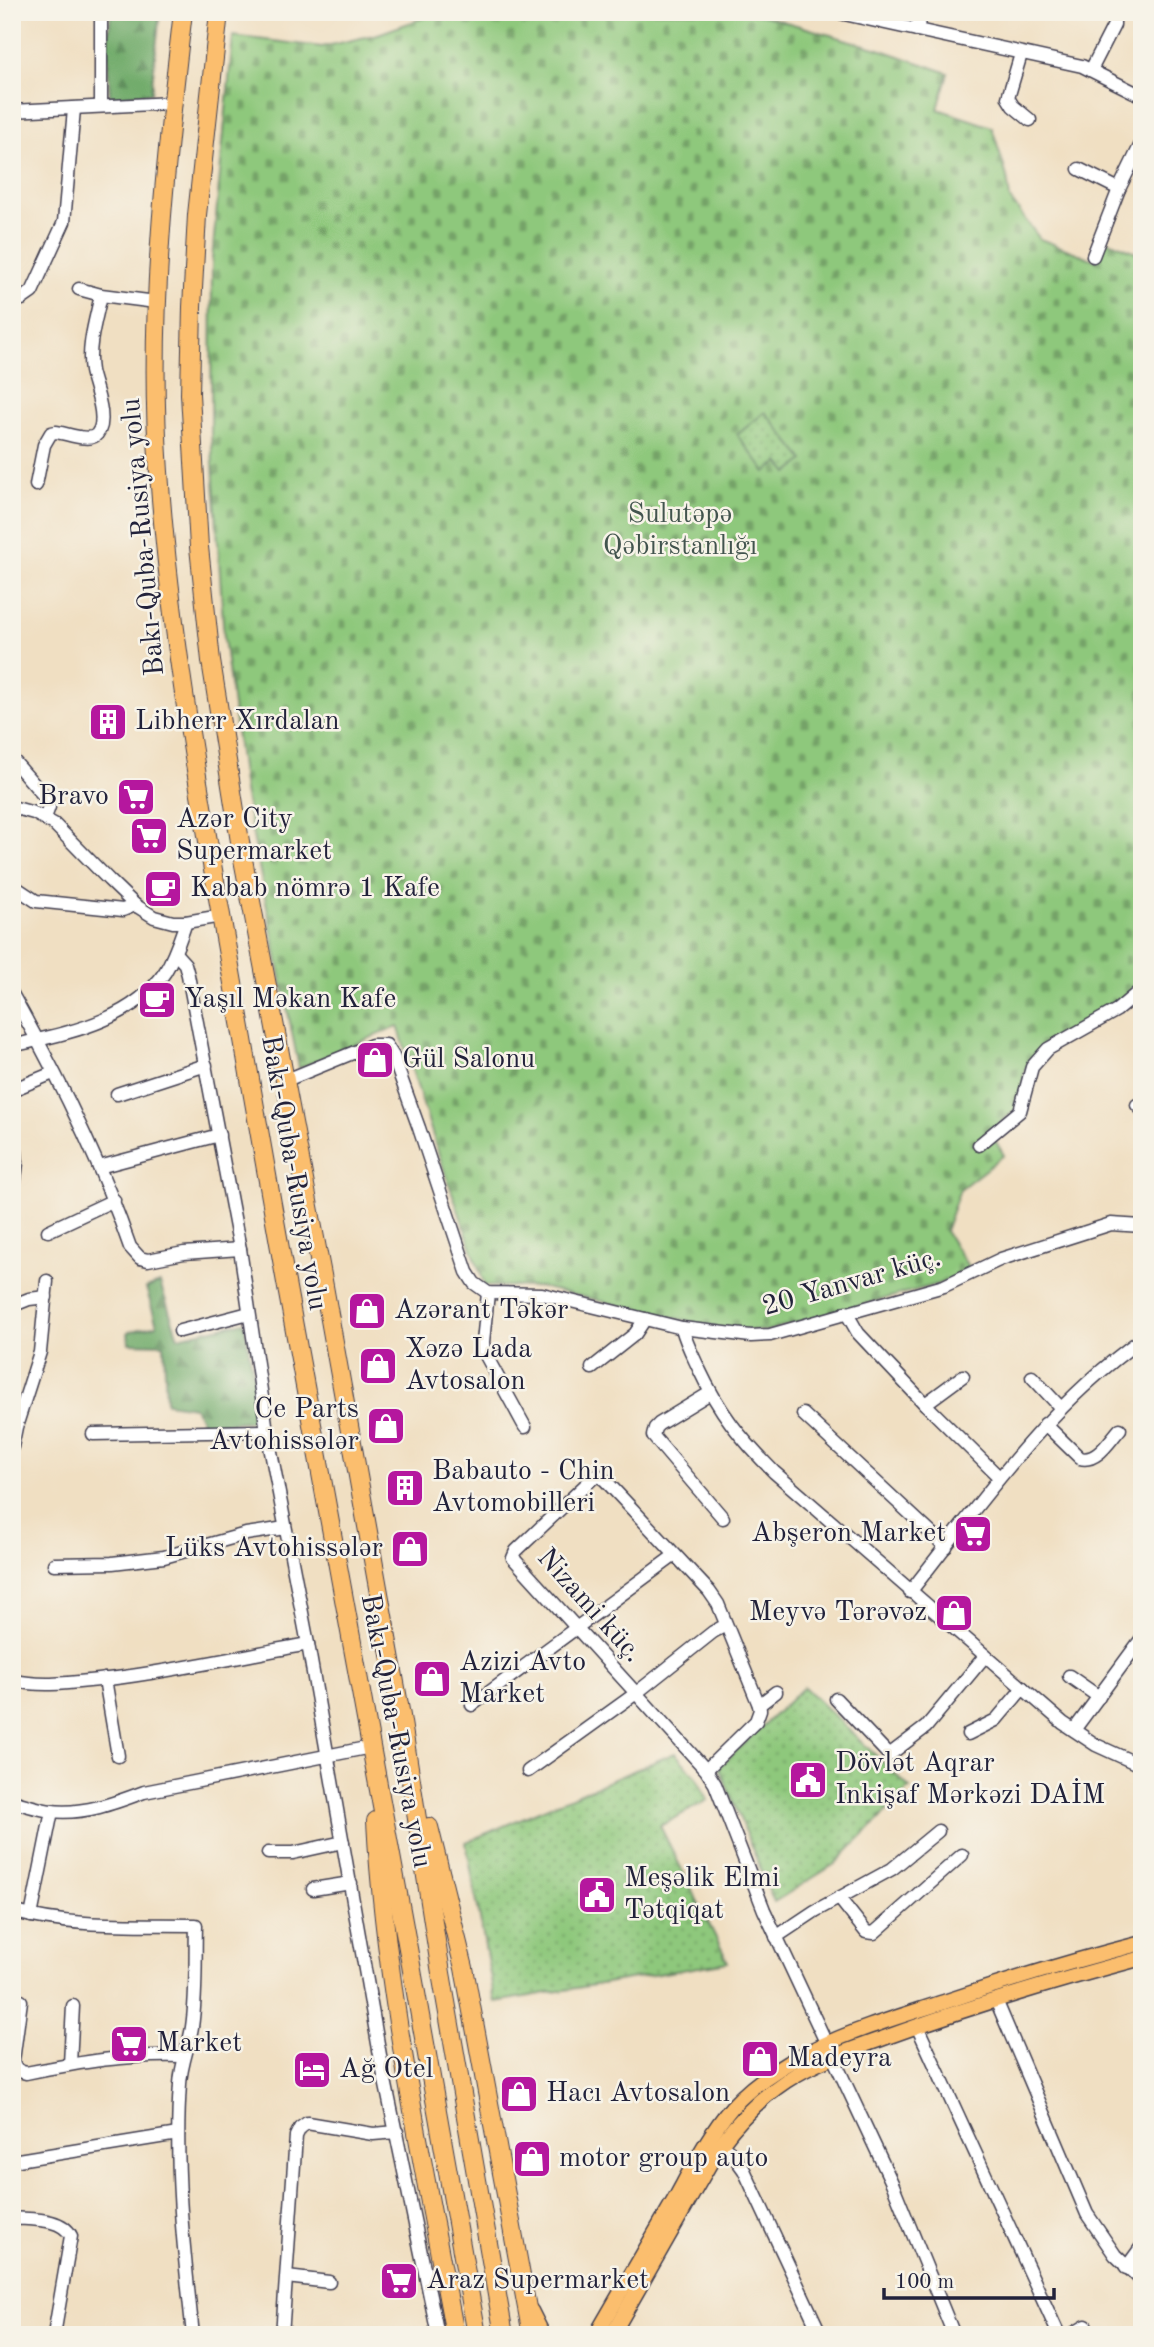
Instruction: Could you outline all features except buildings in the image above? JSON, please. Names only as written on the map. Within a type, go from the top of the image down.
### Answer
[{"type":"highway","name":"Bakı-Quba-Rusiya yolu","points":[[183,12],[172,103],[156,302],[159,470],[166,549],[191,742],[220,916],[415,1978],[477,2335]]},
{"type":"highway","name":"Bakı-Quba-Rusiya yolu","points":[[219,12],[198,201],[191,307],[193,469],[211,661],[242,854],[322,1275],[405,1742],[441,1972],[504,2335]]},
{"type":"highway","points":[[405,1742],[464,1968],[532,2335]]},
{"type":"highway","points":[[371,1747],[379,1884],[386,1946],[397,2019],[456,2335]]},
{"type":"main road","points":[[601,2333],[721,2144],[756,2103],[830,2050],[912,2012],[1033,1973],[1142,1943]]},
{"type":"main road","points":[[601,2333],[722,2120],[747,2093],[768,2077],[795,2059],[917,2026],[1142,1958]]},
{"type":"main road","points":[[524,2294],[543,2335]]},
{"type":"street","points":[[101,12],[101,106]]},
{"type":"street","points":[[835,12],[1091,70],[1142,96]]},
{"type":"street","points":[[917,30],[922,12]]},
{"type":"street","points":[[1091,70],[1114,25],[1114,12]]},
{"type":"street","points":[[1021,54],[1008,98],[1013,106],[1030,120]]},
{"type":"street","points":[[12,111],[172,103]]},
{"type":"street","points":[[12,297],[22,299],[32,292],[61,231],[74,109]]},
{"type":"street","points":[[1093,256],[1141,143]]},
{"type":"street","points":[[1079,169],[1119,190]]},
{"type":"street","points":[[79,289],[101,295],[156,302]]},
{"type":"street","points":[[36,485],[44,445],[51,433],[90,438],[97,436],[100,398],[91,370],[91,353],[101,295]]},
{"type":"street","points":[[12,759],[45,797],[49,807],[46,818]]},
{"type":"street","points":[[12,807],[46,818],[145,912],[163,920],[186,922],[220,916]]},
{"type":"street","points":[[12,885],[36,901],[123,909],[135,905]]},
{"type":"street","points":[[12,1046],[93,1025],[134,1003],[153,987],[175,953],[186,922]]},
{"type":"street","points":[[175,953],[185,964],[206,1065],[240,1250],[267,1431],[308,1644],[381,2061],[438,2335]]},
{"type":"street","points":[[979,1145],[1020,1111],[1032,1067],[1048,1049],[1117,1010],[1142,989]]},
{"type":"street","points":[[12,993],[38,1040],[99,1167],[130,1247],[140,1258],[148,1260],[184,1253],[240,1250]]},
{"type":"street","points":[[284,1081],[372,1045],[386,1045],[393,1056],[411,1104],[469,1278],[488,1293],[484,1352],[525,1427]]},
{"type":"street","points":[[117,1094],[206,1065]]},
{"type":"street","points":[[12,1090],[52,1073]]},
{"type":"street","points":[[12,1116],[18,1163],[12,1202]]},
{"type":"street","points":[[99,1167],[219,1135]]},
{"type":"street","points":[[48,1231],[114,1200]]},
{"type":"street","name":"20 Yanvar küç.","points":[[488,1293],[521,1292],[561,1297],[682,1328],[761,1336],[944,1286],[1001,1259],[1111,1224],[1142,1226]]},
{"type":"street","points":[[13,1441],[40,1352],[47,1281]]},
{"type":"street","points":[[14,1305],[29,1299],[46,1297]]},
{"type":"street","points":[[180,1331],[249,1312]]},
{"type":"street","points":[[846,1312],[858,1333],[999,1477]]},
{"type":"street","points":[[592,1368],[635,1334],[645,1319]]},
{"type":"street","points":[[682,1328],[687,1345],[710,1393],[732,1428],[774,1472],[910,1592],[1074,1730],[1096,1745],[1142,1766]]},
{"type":"street","points":[[910,1592],[999,1477],[1045,1424],[1113,1360],[1142,1339]]},
{"type":"street","points":[[925,1404],[962,1376]]},
{"type":"street","points":[[1031,1377],[1061,1408]]},
{"type":"street","points":[[710,1393],[659,1424],[653,1436],[723,1518]]},
{"type":"street","points":[[803,1414],[946,1547]]},
{"type":"street","points":[[1045,1424],[1080,1458],[1087,1460],[1095,1457],[1120,1429]]},
{"type":"street","points":[[93,1434],[267,1431]]},
{"type":"street","name":"Nizami küç.","points":[[759,1705],[718,1604],[606,1480],[599,1476],[594,1477],[516,1551],[513,1558],[706,1770],[715,1784],[776,1937],[892,2183],[954,2335]]},
{"type":"street","points":[[54,1564],[112,1563],[164,1557],[246,1534],[285,1528]]},
{"type":"street","points":[[472,1705],[676,1555]]},
{"type":"street","points":[[528,1771],[726,1625]]},
{"type":"street","points":[[1074,1730],[1142,1638]]},
{"type":"street","points":[[12,1680],[26,1684],[58,1684],[138,1675],[308,1644]]},
{"type":"street","points":[[836,1699],[889,1755],[926,1727],[985,1656]]},
{"type":"street","points":[[1069,1676],[1099,1697]]},
{"type":"street","points":[[105,1679],[118,1756]]},
{"type":"street","points":[[968,1734],[996,1720],[1023,1688]]},
{"type":"street","points":[[706,1770],[756,1721],[759,1705],[776,1692]]},
{"type":"street","points":[[12,1801],[52,1811],[86,1810],[110,1805],[145,1792],[371,1747]]},
{"type":"street","points":[[31,1916],[52,1811]]},
{"type":"street","points":[[776,1937],[892,1869],[938,1831]]},
{"type":"street","points":[[268,1853],[293,1853],[343,1842]]},
{"type":"street","points":[[839,1898],[866,1932],[874,1933],[962,1855]]},
{"type":"street","points":[[313,1889],[351,1883]]},
{"type":"street","points":[[12,1911],[31,1916],[96,1923],[196,1925],[194,2010],[180,2084],[178,2134],[181,2222],[193,2335]]},
{"type":"street","points":[[996,2000],[1087,2214],[1097,2232],[1126,2268],[1142,2281]]},
{"type":"street","points":[[21,2001],[14,2069],[26,2073],[70,2064],[142,2055],[184,2056]]},
{"type":"street","points":[[70,2064],[73,2006]]},
{"type":"street","points":[[917,2026],[1059,2335]]},
{"type":"street","points":[[282,2335],[296,2136],[300,2128],[307,2123],[373,2134],[397,2133]]},
{"type":"street","points":[[12,2161],[178,2134]]},
{"type":"street","points":[[721,2144],[731,2152],[744,2170],[821,2335]]},
{"type":"street","points":[[12,2218],[60,2224],[71,2235],[54,2335]]},
{"type":"street","points":[[1126,2268],[1142,2246]]},
{"type":"street","points":[[287,2277],[329,2282]]},
{"type":"street","points":[[1071,2335],[1086,2326]]},
{"type":"green space","points":[[111,12],[160,12],[151,93],[110,97],[107,48]]},
{"type":"green space","name":"Sulutəpə Qəbirstanlığı","points":[[440,12],[740,12],[762,15],[882,50],[948,73],[938,109],[992,127],[1007,177],[1010,199],[1040,239],[1097,261],[1106,240],[1139,253],[1142,260],[1142,981],[1123,1002],[1050,1040],[1025,1068],[1018,1107],[990,1132],[1004,1155],[960,1189],[945,1231],[969,1268],[942,1283],[766,1331],[719,1328],[540,1287],[485,1286],[398,1026],[299,1068],[244,791],[224,638],[211,433],[212,259],[233,36],[322,47],[378,34]]},
{"type":"green space","points":[[765,412],[804,460],[788,473],[779,462],[766,472],[737,435]]},
{"type":"green space","points":[[160,1283],[178,1337],[244,1322],[261,1420],[204,1425],[194,1407],[166,1403],[164,1344],[129,1343],[128,1332],[157,1325],[146,1288]]},
{"type":"green space","points":[[804,1687],[910,1788],[835,1864],[774,1902],[719,1767]]},
{"type":"green space","points":[[675,1753],[697,1778],[708,1800],[660,1826],[728,1962],[495,2002],[466,1842]]},
{"type":"place","name":"Libherr Xırdalan","points":[[108,722]]},
{"type":"place","name":"Bravo","points":[[136,797]]},
{"type":"place","name":"Azər City Supermarket","points":[[149,836]]},
{"type":"place","name":"Kabab nömrə 1 Kafe","points":[[163,889]]},
{"type":"place","name":"Yaşıl Məkan Kafe","points":[[157,1000]]},
{"type":"place","name":"Gül Salonu","points":[[375,1060]]},
{"type":"place","name":"Azərant Təkər","points":[[367,1311]]},
{"type":"place","name":"Xəzə Lada Avtosalon","points":[[378,1366]]},
{"type":"place","name":"Ce Parts Avtohissələr","points":[[386,1426]]},
{"type":"place","name":"Babauto - Chin Avtomobilleri","points":[[405,1488]]},
{"type":"place","name":"Abşeron Market","points":[[973,1534]]},
{"type":"place","name":"Lüks Avtohissələr","points":[[410,1549]]},
{"type":"place","name":"Meyvə Tərəvəz","points":[[954,1613]]},
{"type":"place","name":"Azizi Avto Market","points":[[432,1679]]},
{"type":"place","name":"Dövlət Aqrar Inkişaf Mərkəzi DAİM","points":[[808,1780]]},
{"type":"place","name":"Meşəlik Elmi Tətqiqat","points":[[597,1895]]},
{"type":"place","name":"Market","points":[[129,2044]]},
{"type":"place","name":"Madeyra","points":[[760,2059]]},
{"type":"place","name":"Ağ Otel","points":[[312,2070]]},
{"type":"place","name":"Hacı Avtosalon","points":[[519,2094]]},
{"type":"place","name":"motor group auto","points":[[532,2159]]},
{"type":"place","name":"Araz Supermarket","points":[[399,2281]]}]
